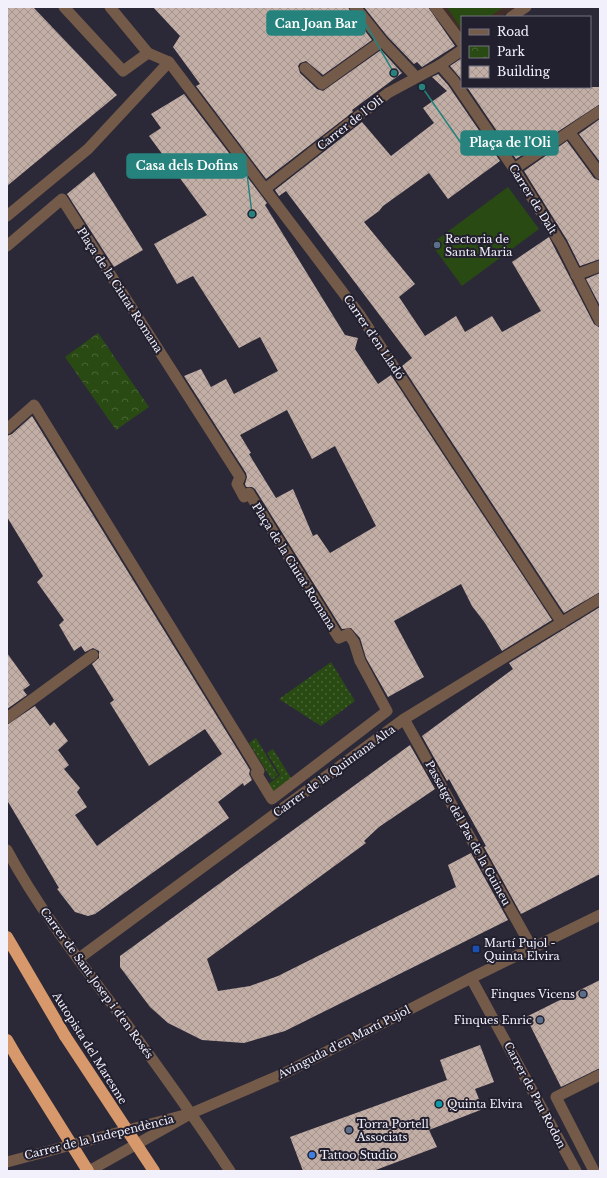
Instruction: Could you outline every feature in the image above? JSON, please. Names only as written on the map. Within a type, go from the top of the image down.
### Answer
[{"type":"highway","name":"Autopista del Maresme","points":[[7,938],[65,1036],[154,1171]]},
{"type":"highway","points":[[7,1040],[88,1171]]},
{"type":"street","points":[[64,7],[123,71],[148,53]]},
{"type":"street","points":[[7,216],[88,150],[169,62],[148,53],[110,7]]},
{"type":"street","points":[[355,7],[382,41],[416,77]]},
{"type":"street","points":[[435,7],[461,42]]},
{"type":"street","points":[[512,16],[526,7]]},
{"type":"street","points":[[305,68],[322,84],[382,41]]},
{"type":"street","name":"Carrer de l'Oli","points":[[265,188],[388,93],[440,65],[461,51]]},
{"type":"street","name":"Carrer d'en Lladó","points":[[169,62],[360,315],[562,623]]},
{"type":"street","name":"Carrer de Dalt","points":[[440,65],[454,81],[514,169],[561,244],[600,321]]},
{"type":"street","points":[[514,169],[570,133],[600,111]]},
{"type":"street","points":[[570,133],[600,174]]},
{"type":"street","name":"Plaça de la Ciutat Romana","points":[[7,246],[62,199],[240,477],[237,484],[244,497],[249,494],[339,638],[348,634],[354,642],[360,661],[387,711],[272,799],[256,773],[259,771],[34,405],[7,429]]},
{"type":"street","points":[[576,275],[600,266]]},
{"type":"street","name":"Carrer de la Quintana Alta","points":[[78,959],[404,719],[600,599]]},
{"type":"street","points":[[7,718],[93,655]]},
{"type":"street","name":"Passatge del Pas de la Guineu","points":[[404,719],[532,948]]},
{"type":"street","name":"Carrer de Sant Josep i d'en Rosés","points":[[7,850],[16,867],[78,959],[192,1113],[230,1171]]},
{"type":"street","name":"Avinguda d'en Martí Pujol","points":[[88,1171],[192,1113],[285,1073],[471,978],[600,915]]},
{"type":"street","name":"Carrer de Pau Rodon","points":[[471,978],[576,1171]]},
{"type":"street","points":[[594,1171],[556,1097],[600,1075]]},
{"type":"street","name":"Carrer de la Independència","points":[[7,1162],[192,1113]]},
{"type":"shaded area","points":[[441,7],[516,7],[502,16],[461,16],[461,35]]},
{"type":"green space","points":[[447,7],[504,7],[490,16],[461,16],[461,28]]},
{"type":"green space","points":[[508,187],[539,229],[462,286],[431,244]]},
{"type":"green space","points":[[98,333],[149,407],[116,430],[65,357]]},
{"type":"green space","points":[[331,662],[355,701],[321,726],[279,699]]},
{"type":"green space","points":[[256,738],[278,775],[272,780],[249,743]]},
{"type":"green space","points":[[273,749],[291,778],[269,795],[265,787],[280,775],[267,753]]},
{"type":"building","points":[[7,7],[33,7],[117,95],[7,186]]},
{"type":"building","points":[[153,7],[348,7],[372,40],[323,75],[306,61],[300,63],[298,66],[300,73],[317,89],[323,91],[381,50],[402,73],[352,110],[353,112],[266,179],[196,86],[200,84],[173,47],[180,36]]},
{"type":"building","points":[[364,7],[428,7],[455,46],[422,67],[417,62],[414,64],[387,36]]},
{"type":"building","points":[[461,59],[461,79],[450,66]]},
{"type":"building","points":[[438,74],[448,85],[500,161],[448,199],[429,173],[383,206],[379,211],[364,222],[415,284],[399,297],[425,336],[456,316],[465,332],[492,316],[502,332],[541,311],[512,262],[549,237],[594,324],[600,328],[600,592],[564,613],[402,366],[412,358],[286,191],[279,196],[275,190],[362,122],[391,156],[434,123],[423,108],[447,91],[432,77]]},
{"type":"building","points":[[600,87],[600,104],[516,159],[468,88]]},
{"type":"building","points":[[184,94],[267,203],[265,205],[345,335],[358,338],[355,349],[378,384],[391,375],[552,620],[502,651],[485,623],[472,606],[461,584],[394,621],[424,677],[388,697],[366,658],[360,638],[351,628],[342,629],[255,489],[252,487],[246,487],[246,473],[184,376],[201,369],[211,387],[226,379],[234,394],[278,371],[260,337],[239,348],[193,276],[177,284],[154,244],[207,215],[149,136],[161,128],[151,114]],"holes":[[[287,410],[312,459],[335,446],[376,526],[330,553],[317,534],[313,536],[293,489],[276,498],[249,454],[251,453],[240,435]]]},
{"type":"building","points":[[600,119],[600,162],[579,134]]},
{"type":"building","points":[[567,141],[594,178],[600,181],[600,259],[580,266],[567,240],[524,171]]},
{"type":"building","points":[[94,172],[143,250],[114,267],[67,194]]},
{"type":"building","points":[[600,273],[600,306],[586,279]]},
{"type":"building","points":[[32,416],[250,770],[249,774],[252,780],[244,786],[243,783],[218,802],[229,818],[95,914],[88,916],[75,912],[57,889],[59,888],[7,800],[7,725],[35,706],[50,726],[54,722],[68,741],[58,750],[69,765],[64,769],[80,788],[77,792],[87,807],[75,815],[97,846],[222,754],[205,729],[149,766],[110,703],[114,700],[92,664],[99,658],[99,651],[93,648],[85,652],[81,646],[74,651],[59,625],[64,620],[37,582],[43,576],[7,517],[7,436],[12,434]]},
{"type":"building","points":[[600,607],[600,874],[521,914],[449,779],[447,781],[422,736],[513,669],[509,663]]},
{"type":"building","points":[[7,653],[30,685],[23,690],[27,695],[7,709]]},
{"type":"building","points":[[410,745],[435,789],[379,827],[364,841],[366,843],[207,959],[218,991],[250,986],[278,976],[456,887],[448,865],[471,853],[508,920],[285,1031],[244,1043],[202,1040],[168,1023],[150,1007],[120,967],[120,956]]},
{"type":"building","points":[[600,980],[600,1068],[561,1087],[526,1017]]},
{"type":"building","name":"Quinta Elvira","points":[[480,1045],[494,1082],[475,1089],[483,1109],[429,1130],[437,1147],[373,1171],[303,1171],[290,1137],[447,1080],[440,1060]]},
{"type":"place","name":"Can Joan Bar","points":[[394,73]]},
{"type":"place","name":"Plaça de l'Oli","points":[[422,87]]},
{"type":"place","name":"Casa dels Dofins","points":[[252,214]]},
{"type":"place","name":"Rectoria de Santa Maria","points":[[437,245]]},
{"type":"place","name":"Martí Pujol - Quinta Elvira","points":[[476,949]]},
{"type":"place","name":"Finques Vicens","points":[[583,994]]},
{"type":"place","name":"Finques Enric","points":[[540,1020]]},
{"type":"place","name":"Quinta Elvira","points":[[439,1104]]},
{"type":"place","name":"Torra Portell Associats","points":[[349,1130]]},
{"type":"place","name":"Tattoo Studio","points":[[312,1155]]}]
